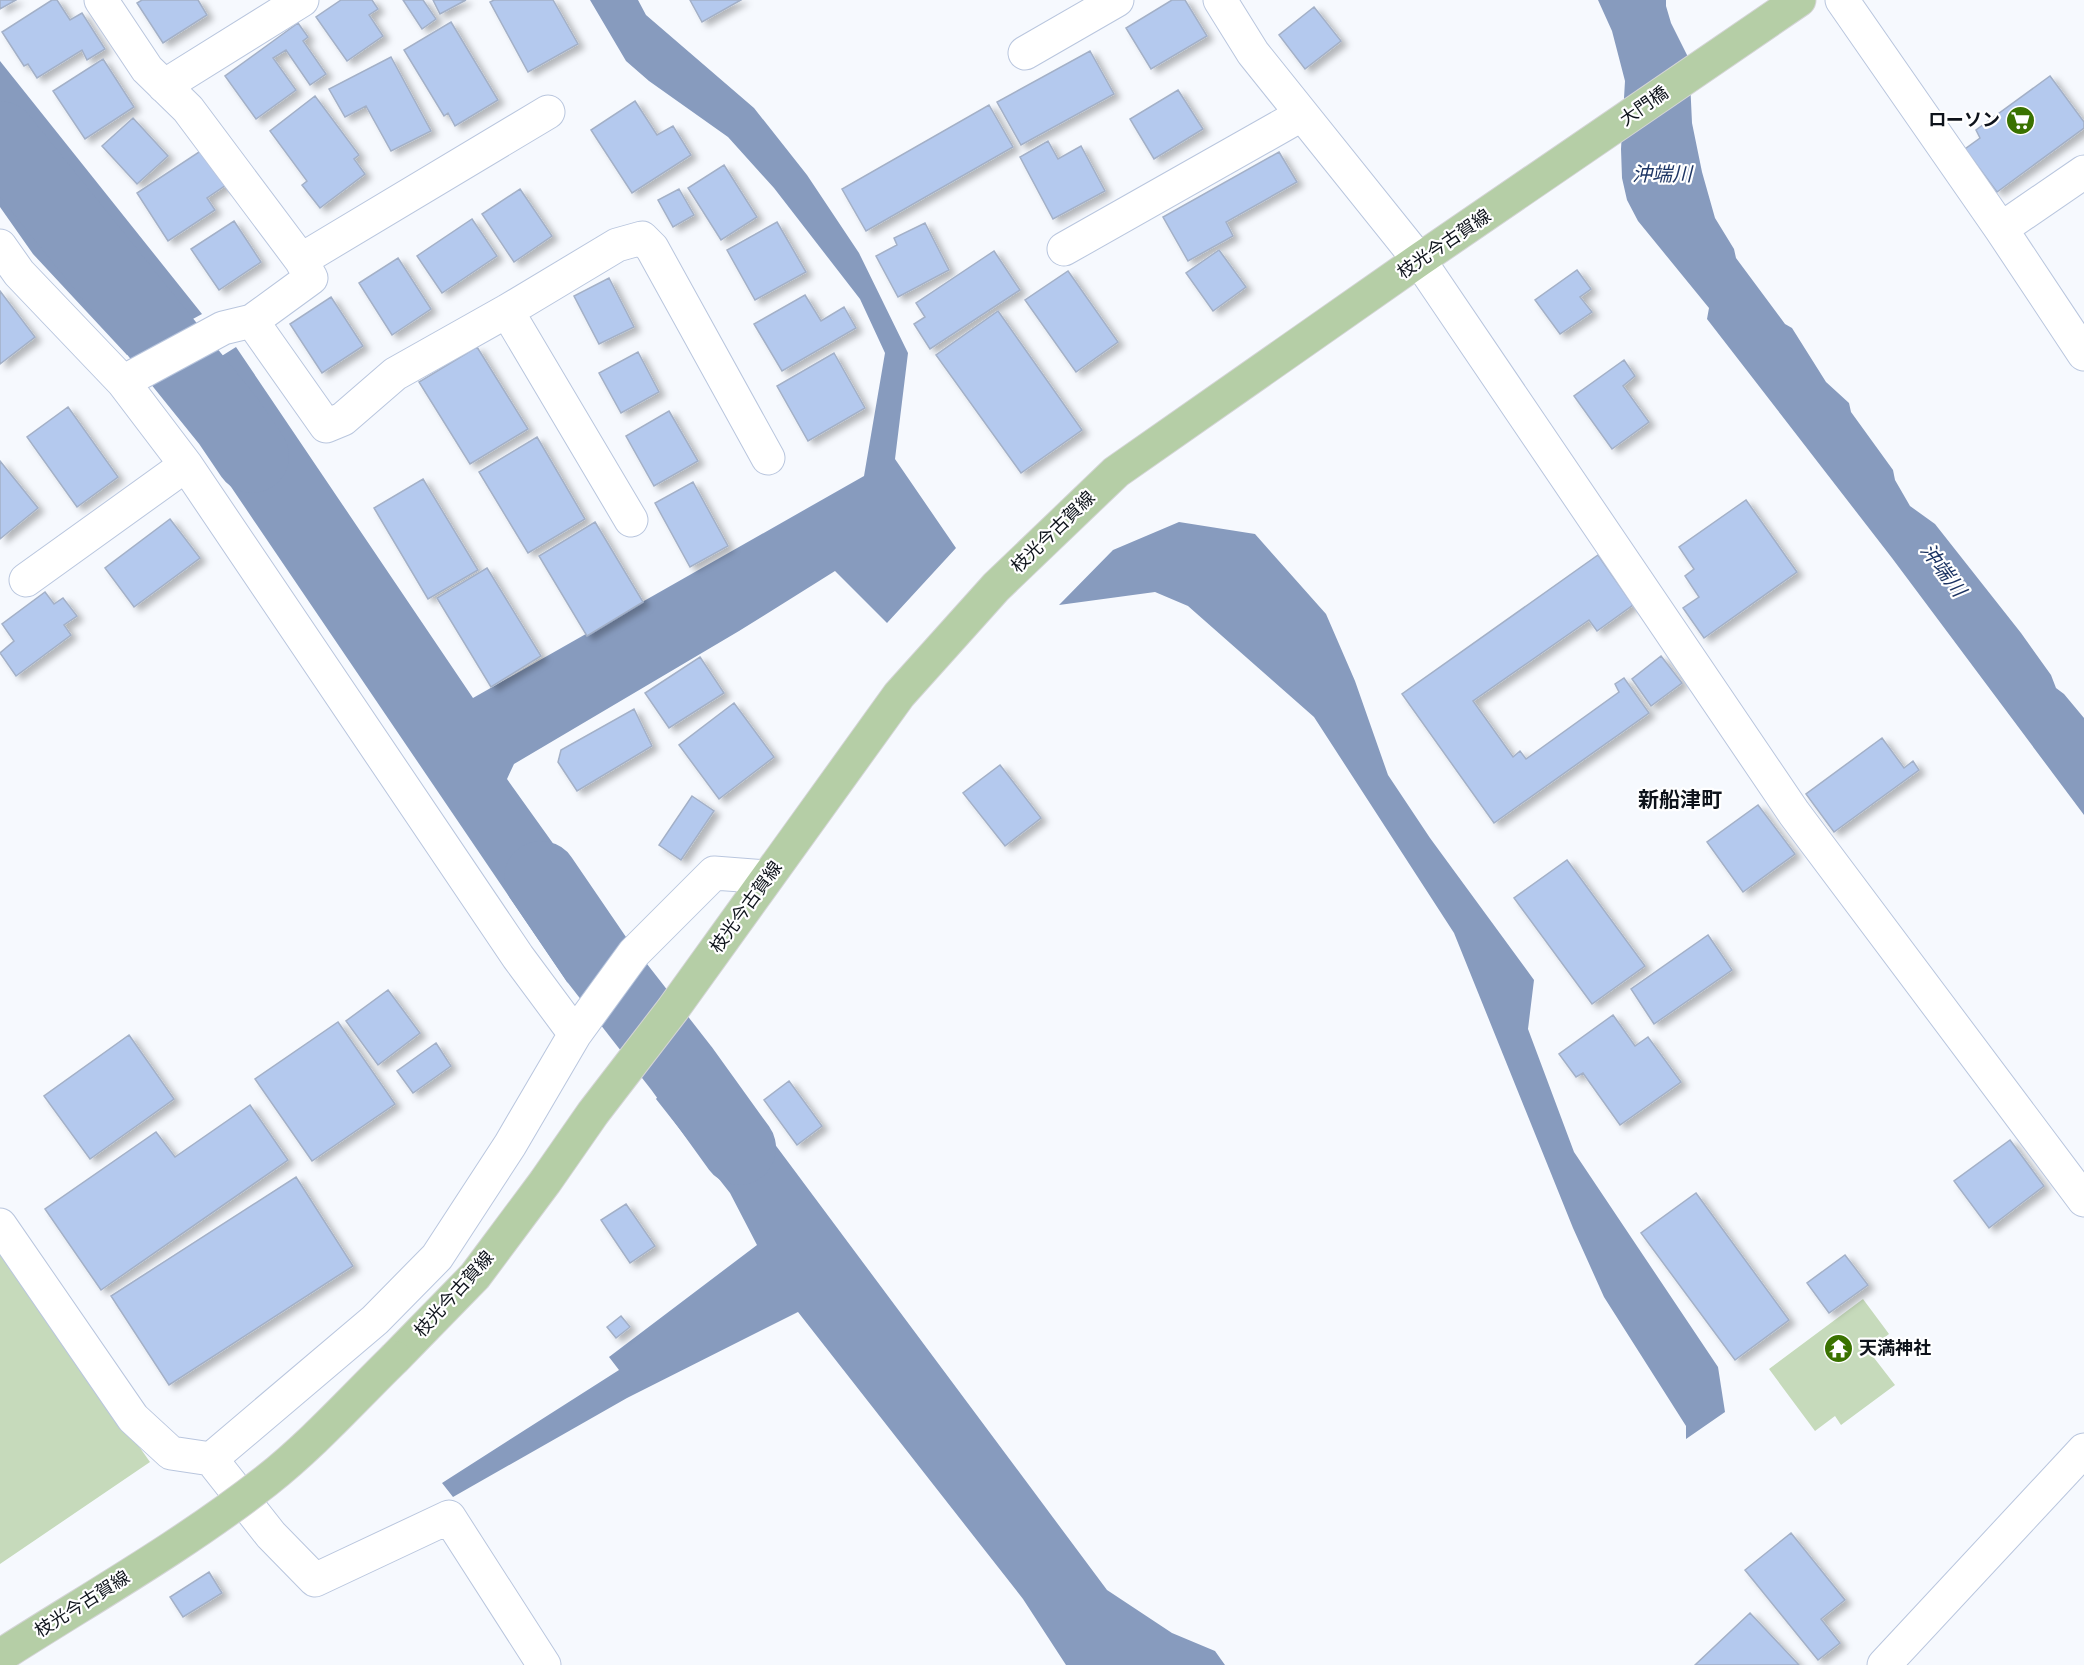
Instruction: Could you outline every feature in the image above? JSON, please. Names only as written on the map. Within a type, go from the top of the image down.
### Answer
[{"type":"main road","name":"大門橋","points":[[1524,189],[1799,0]]},
{"type":"main road","name":"枝光今古賀線","points":[[0,1656],[196,1532],[268,1480],[395,1358],[474,1276],[545,1182],[593,1113],[673,1009],[899,695],[996,587],[1116,472],[1524,189]]},
{"type":"street","points":[[101,0],[147,69],[188,109],[301,260],[311,278],[237,325],[132,377]]},
{"type":"street","points":[[164,86],[302,0]]},
{"type":"street","points":[[1025,53],[1117,0]]},
{"type":"street","points":[[1220,0],[1252,53],[1419,260],[1794,813],[2084,1200]]},
{"type":"street","points":[[1842,0],[2001,228],[2084,354]]},
{"type":"street","points":[[301,260],[548,112]]},
{"type":"street","points":[[1064,249],[1301,115]]},
{"type":"street","points":[[2001,228],[2084,172]]},
{"type":"street","points":[[237,325],[326,426],[343,419],[395,374],[617,245],[642,238],[652,248],[768,458]]},
{"type":"street","points":[[0,246],[19,273],[132,377],[186,465],[511,947],[581,1025]]},
{"type":"street","points":[[507,311],[631,520]]},
{"type":"street","points":[[26,580],[186,465]]},
{"type":"street","points":[[211,1459],[375,1320],[437,1257],[510,1145],[581,1025],[634,953],[714,873],[767,877]]},
{"type":"street","points":[[0,1225],[133,1418],[171,1453],[211,1459],[271,1535],[315,1580],[449,1517],[544,1665]]},
{"type":"street","points":[[1884,1665],[2084,1450]]},
{"type":"green space","points":[[0,1250],[150,1462],[0,1564]]},
{"type":"green space","points":[[1863,1299],[1889,1334],[1868,1350],[1895,1385],[1841,1425],[1835,1416],[1815,1431],[1769,1369]]},
{"type":"water","points":[[590,0],[638,0],[646,15],[754,108],[807,175],[859,253],[908,353],[895,459],[956,548],[887,623],[835,571],[739,631],[514,764],[507,779],[620,937],[577,988],[567,982],[166,391],[236,347],[473,698],[864,476],[885,353],[860,299],[774,188],[728,137],[649,81],[626,61]]},
{"type":"water","name":"沖端川","points":[[1598,0],[1666,0],[1671,23],[1689,59],[1692,123],[1702,172],[1715,218],[1734,249],[1736,258],[1785,324],[1792,328],[1826,382],[1849,403],[1851,412],[1893,470],[1895,480],[1910,506],[1935,524],[2021,633],[2051,675],[2056,688],[2084,718],[2084,815],[1892,558],[1707,319],[1709,308],[1638,221],[1627,200],[1622,178],[1621,149],[1625,81],[1612,31]]},
{"type":"water","points":[[0,61],[202,314],[127,355],[33,254],[0,207]]},
{"type":"water","points":[[1179,522],[1255,534],[1326,614],[1355,681],[1388,775],[1430,838],[1534,980],[1528,1029],[1574,1152],[1718,1367],[1725,1412],[1686,1439],[1686,1426],[1604,1297],[1573,1228],[1454,933],[1314,717],[1188,606],[1155,592],[1059,605],[1113,550]]},
{"type":"water","points":[[698,1041],[1107,1590],[1172,1633],[1215,1651],[1225,1665],[1066,1665],[1023,1599],[798,1312],[627,1398],[453,1497],[442,1483],[619,1370],[609,1357],[757,1245],[730,1193],[656,1099]]},
{"type":"building","points":[[0,0],[16,0],[0,9]]},
{"type":"building","points":[[52,0],[57,0],[70,20],[82,13],[105,49],[87,60],[82,50],[37,78],[28,64],[24,66],[2,32]]},
{"type":"building","points":[[142,0],[198,0],[207,15],[163,43],[137,3]]},
{"type":"building","points":[[341,0],[372,0],[378,9],[369,15],[383,36],[347,61],[316,17]]},
{"type":"building","points":[[403,0],[423,0],[436,19],[422,29]]},
{"type":"building","points":[[433,0],[466,0],[440,14]]},
{"type":"building","points":[[494,0],[553,0],[578,44],[528,72],[490,2]]},
{"type":"building","points":[[690,0],[741,0],[702,22]]},
{"type":"building","points":[[1172,0],[1185,0],[1207,36],[1151,69],[1126,28]]},
{"type":"building","points":[[1314,7],[1341,41],[1305,69],[1279,35]]},
{"type":"building","points":[[451,22],[498,100],[455,126],[448,113],[444,116],[404,50]]},
{"type":"building","points":[[298,23],[308,37],[303,41],[326,74],[310,85],[286,50],[273,58],[296,90],[256,119],[225,76]]},
{"type":"building","points":[[1090,51],[1114,94],[1021,145],[997,102]]},
{"type":"building","points":[[391,57],[431,131],[391,151],[366,106],[345,117],[329,89]]},
{"type":"building","points":[[103,59],[134,107],[85,139],[53,91]]},
{"type":"building","points":[[2050,76],[2084,122],[2084,128],[1997,192],[1965,149],[1980,138],[1976,130]]},
{"type":"building","points":[[1178,90],[1203,129],[1154,159],[1130,119]]},
{"type":"building","points":[[315,96],[359,155],[354,159],[365,174],[320,208],[302,185],[307,181],[270,131]]},
{"type":"building","points":[[635,101],[657,135],[673,126],[691,155],[632,193],[591,130]]},
{"type":"building","points":[[989,105],[1013,147],[866,231],[842,189]]},
{"type":"building","points":[[133,118],[168,156],[137,184],[102,146]]},
{"type":"building","points":[[1048,141],[1058,159],[1081,146],[1105,191],[1053,219],[1020,157]]},
{"type":"building","points":[[202,150],[226,185],[207,198],[215,210],[168,241],[137,193]]},
{"type":"building","points":[[1279,152],[1297,182],[1226,222],[1233,236],[1188,261],[1163,217]]},
{"type":"building","points":[[724,165],[757,217],[721,240],[688,188]]},
{"type":"building","points":[[520,189],[552,236],[514,262],[482,214]]},
{"type":"building","points":[[679,189],[694,215],[673,227],[658,200]]},
{"type":"building","points":[[472,219],[497,256],[442,293],[417,256]]},
{"type":"building","points":[[234,221],[261,262],[219,290],[191,249]]},
{"type":"building","points":[[777,222],[806,272],[755,300],[727,250]]},
{"type":"building","points":[[925,223],[949,270],[898,297],[876,256],[897,245],[894,238]]},
{"type":"building","points":[[1219,250],[1246,287],[1213,311],[1186,273]]},
{"type":"building","points":[[994,251],[1020,290],[930,349],[914,324],[925,317],[916,303]]},
{"type":"building","points":[[398,258],[431,309],[392,335],[359,283]]},
{"type":"building","points":[[1577,270],[1591,289],[1580,297],[1592,312],[1560,334],[1535,300]]},
{"type":"building","points":[[1068,271],[1118,342],[1076,372],[1025,300]]},
{"type":"building","points":[[609,278],[634,327],[599,344],[574,296]]},
{"type":"building","points":[[0,291],[35,337],[0,364]]},
{"type":"building","points":[[805,295],[821,321],[844,307],[856,328],[782,371],[754,324]]},
{"type":"building","points":[[331,297],[363,346],[322,373],[290,324]]},
{"type":"building","points":[[998,311],[1082,430],[1021,473],[936,355]]},
{"type":"building","points":[[477,347],[528,429],[470,464],[419,382]]},
{"type":"building","points":[[638,352],[659,392],[621,413],[599,373]]},
{"type":"building","points":[[834,353],[865,408],[808,441],[777,386]]},
{"type":"building","points":[[1624,360],[1635,376],[1623,386],[1649,422],[1612,449],[1574,396]]},
{"type":"building","points":[[68,407],[118,477],[77,507],[27,437]]},
{"type":"building","points":[[669,411],[698,461],[654,486],[626,436]]},
{"type":"building","points":[[537,437],[585,519],[528,553],[479,472]]},
{"type":"building","points":[[0,461],[38,508],[0,539]]},
{"type":"building","points":[[423,479],[478,570],[428,599],[374,508]]},
{"type":"building","points":[[693,482],[728,546],[690,567],[655,503]]},
{"type":"building","points":[[1746,500],[1797,572],[1704,638],[1683,608],[1699,597],[1685,576],[1694,569],[1679,547]]},
{"type":"building","points":[[170,519],[200,558],[134,607],[105,568]]},
{"type":"building","points":[[595,522],[643,602],[587,636],[539,556]]},
{"type":"building","points":[[1598,555],[1633,605],[1597,631],[1589,620],[1473,701],[1513,757],[1520,751],[1526,759],[1619,692],[1615,684],[1624,678],[1649,713],[1494,823],[1402,694]]},
{"type":"building","points":[[487,568],[541,656],[491,687],[437,598]]},
{"type":"building","points":[[45,592],[54,604],[63,598],[77,616],[64,625],[71,635],[16,676],[0,653],[14,641],[2,624]]},
{"type":"building","points":[[1661,656],[1682,683],[1651,706],[1632,679]]},
{"type":"building","points":[[700,657],[724,693],[669,728],[645,693]]},
{"type":"building","points":[[734,703],[774,757],[719,799],[679,745]]},
{"type":"building","points":[[634,709],[652,746],[577,791],[558,762],[561,750]]},
{"type":"building","points":[[1882,738],[1904,768],[1913,761],[1919,770],[1834,832],[1806,794]]},
{"type":"building","points":[[1000,765],[1041,818],[1005,846],[963,793]]},
{"type":"building","points":[[692,796],[714,811],[681,860],[659,845]]},
{"type":"building","points":[[1758,805],[1795,854],[1743,892],[1707,842]]},
{"type":"building","points":[[1567,860],[1645,966],[1592,1004],[1514,898]]},
{"type":"building","points":[[1708,935],[1732,970],[1654,1024],[1631,989]]},
{"type":"building","points":[[388,990],[420,1033],[378,1065],[346,1021]]},
{"type":"building","points":[[1613,1015],[1635,1046],[1648,1037],[1681,1082],[1620,1125],[1583,1073],[1576,1077],[1559,1054]]},
{"type":"building","points":[[338,1022],[395,1104],[312,1161],[255,1079]]},
{"type":"building","points":[[129,1035],[174,1099],[90,1159],[44,1096]]},
{"type":"building","points":[[436,1043],[451,1066],[413,1093],[397,1071]]},
{"type":"building","points":[[789,1081],[822,1126],[797,1145],[764,1100]]},
{"type":"building","points":[[250,1105],[288,1160],[101,1290],[45,1209],[156,1132],[175,1157]]},
{"type":"building","points":[[2010,1140],[2044,1186],[1989,1228],[1954,1181]]},
{"type":"building","points":[[296,1177],[353,1266],[169,1385],[111,1296]]},
{"type":"building","points":[[1696,1193],[1789,1320],[1735,1360],[1641,1233]]},
{"type":"building","points":[[626,1204],[655,1246],[630,1263],[601,1220]]},
{"type":"building","points":[[1845,1255],[1868,1285],[1829,1313],[1807,1283]]},
{"type":"building","points":[[621,1316],[630,1327],[616,1338],[607,1327]]},
{"type":"building","points":[[1791,1533],[1845,1600],[1821,1619],[1840,1643],[1818,1660],[1745,1570]]},
{"type":"building","points":[[209,1572],[222,1593],[183,1617],[170,1597]]},
{"type":"building","points":[[1750,1613],[1799,1665],[1695,1665]]},
{"type":"waterway","points":[[0,138],[229,422],[252,456]]},
{"type":"waterway","points":[[541,878],[597,960],[682,1069],[739,1148]]},
{"type":"place","name":"ローソン","points":[[2021,120]]},
{"type":"place","name":"天満神社","points":[[1838,1348]]},
{"type":"district","name":"新船津町","points":[[1680,800]]}]
